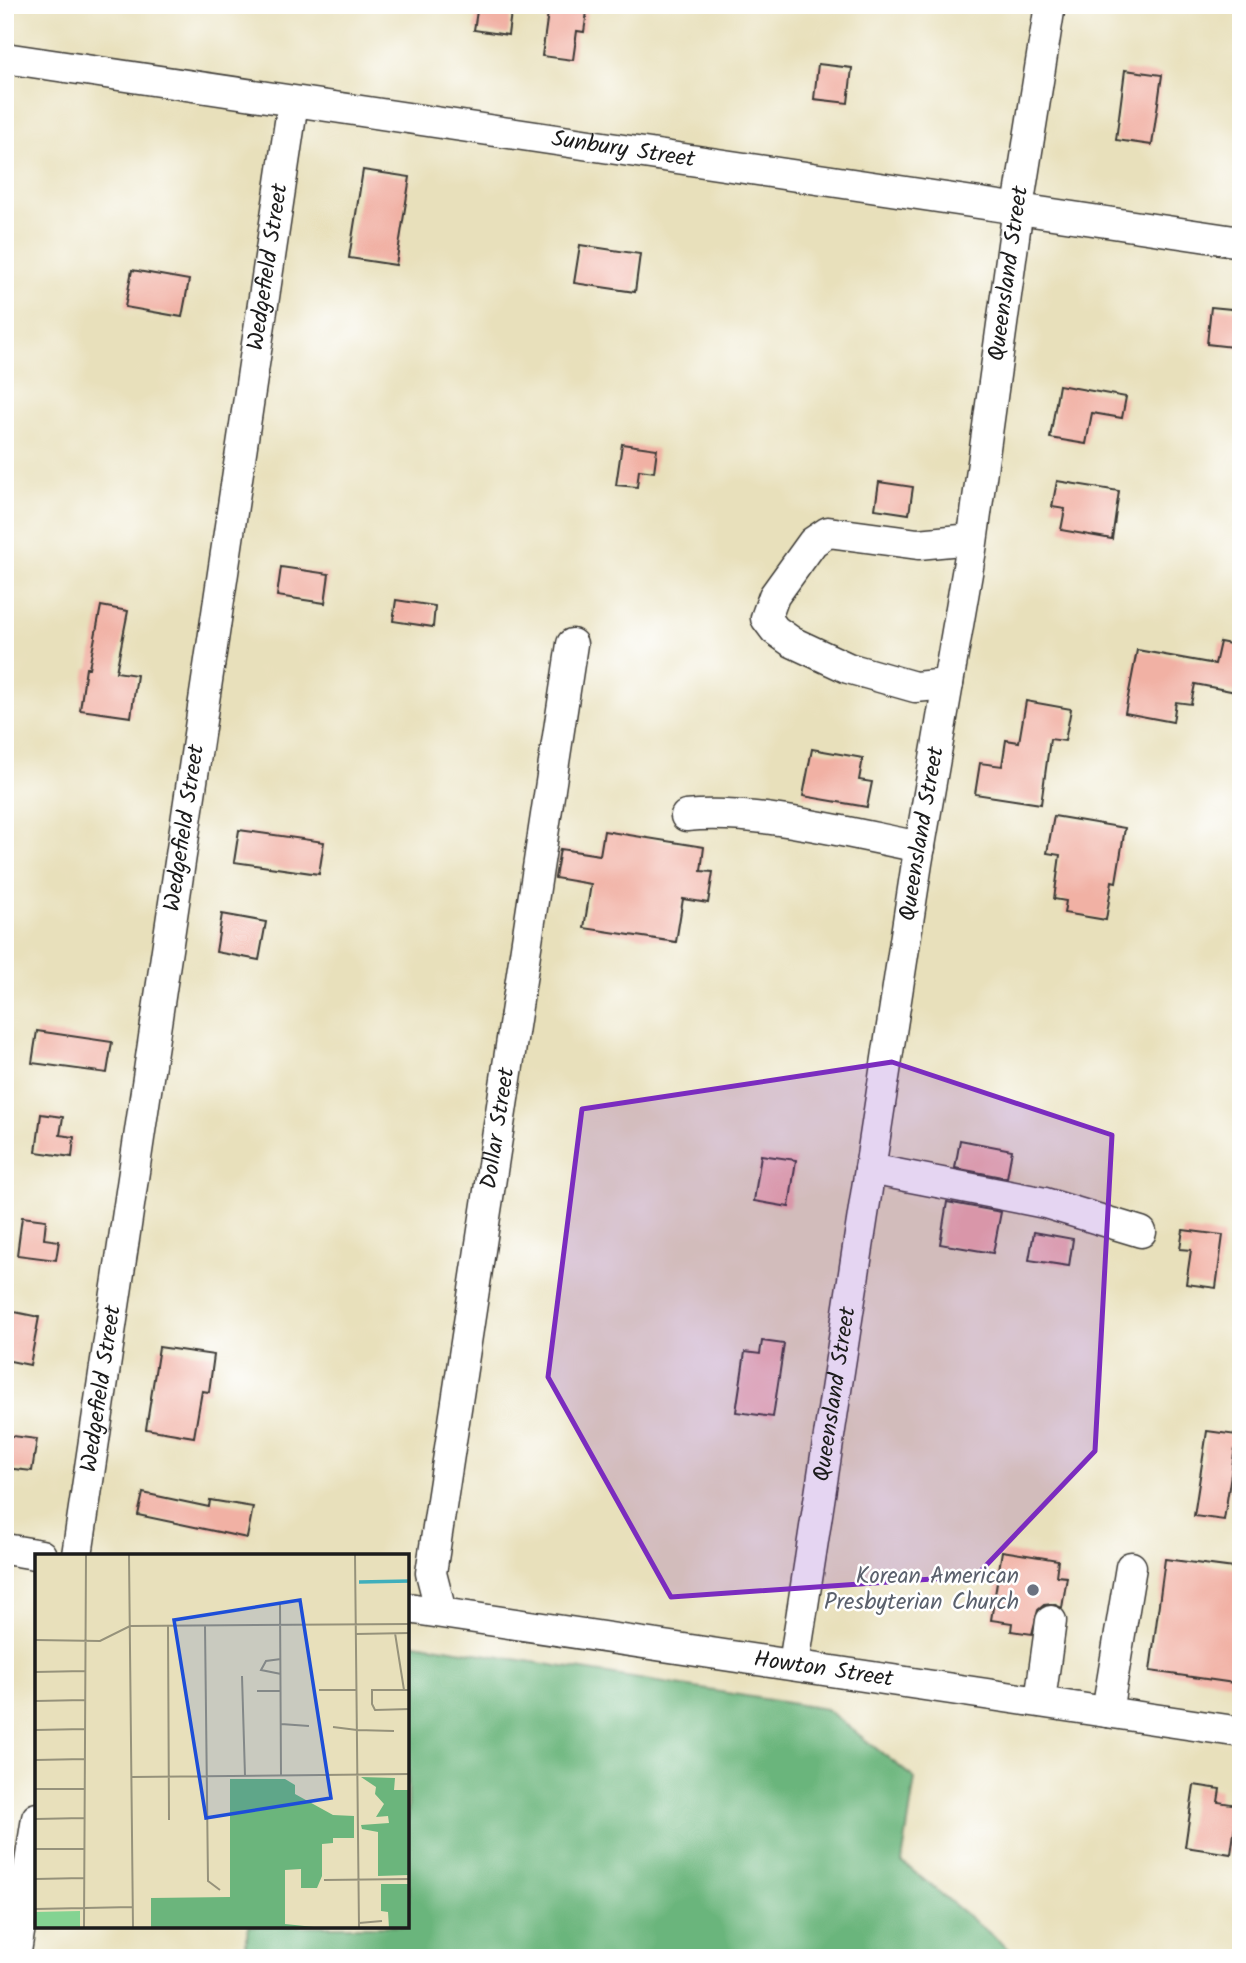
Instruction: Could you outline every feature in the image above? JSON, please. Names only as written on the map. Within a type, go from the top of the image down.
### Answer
[{"type":"street","name":"Queensland Street","points":[[794,1664],[920,847],[972,539],[1049,5]]},
{"type":"street","name":"Sunbury Street","points":[[5,58],[1241,242]]},
{"type":"street","name":"Wedgefield Street","points":[[77,1554],[293,102]]},
{"type":"street","points":[[948,684],[915,687],[848,668],[792,642],[775,630],[766,618],[774,596],[813,541],[828,532],[918,544],[972,539]]},
{"type":"street","name":"Dollar Street","points":[[441,1612],[431,1573],[572,644]]},
{"type":"street","points":[[686,816],[707,814],[774,821],[920,847]]},
{"type":"street","points":[[870,1169],[1045,1203],[1142,1232]]},
{"type":"street","points":[[5,1549],[35,1554]]},
{"type":"street","points":[[1107,1712],[1131,1567]]},
{"type":"street","name":"Howton Street","points":[[410,1608],[1241,1732]]},
{"type":"street","points":[[1040,1701],[1051,1620]]},
{"type":"street","points":[[16,1958],[35,1831]]},
{"type":"highlighted area","points":[[892,1062],[1112,1135],[1095,1451],[976,1576],[671,1597],[548,1377],[582,1109]]},
{"type":"green space","points":[[410,1642],[826,1709],[915,1779],[902,1862],[1020,1958],[244,1958],[249,1928],[410,1928]]},
{"type":"building","points":[[478,5],[512,5],[508,35],[474,30]]},
{"type":"building","points":[[549,5],[588,5],[584,32],[577,31],[573,60],[542,56]]},
{"type":"building","points":[[818,64],[852,68],[848,103],[814,99]]},
{"type":"building","points":[[1125,70],[1162,75],[1152,145],[1116,140]]},
{"type":"building","points":[[363,170],[410,177],[396,265],[349,258]]},
{"type":"building","points":[[580,245],[640,254],[635,292],[574,283]]},
{"type":"building","points":[[132,270],[189,280],[182,317],[125,307]]},
{"type":"building","points":[[1211,307],[1241,310],[1241,348],[1207,344]]},
{"type":"building","points":[[1059,385],[1126,397],[1122,418],[1092,413],[1086,444],[1050,438]]},
{"type":"building","points":[[622,444],[657,449],[654,472],[639,470],[637,487],[616,485]]},
{"type":"building","points":[[1057,481],[1119,491],[1112,539],[1061,530],[1065,509],[1052,507]]},
{"type":"building","points":[[879,482],[913,487],[909,514],[875,509]]},
{"type":"building","points":[[281,567],[329,574],[325,603],[277,596]]},
{"type":"building","points":[[396,600],[435,606],[433,627],[393,621]]},
{"type":"building","points":[[101,606],[128,611],[116,672],[137,675],[131,717],[80,710],[86,668],[89,668]]},
{"type":"building","points":[[1220,642],[1241,646],[1241,693],[1195,684],[1191,704],[1176,702],[1173,722],[1125,713],[1137,650],[1215,664]]},
{"type":"building","points":[[1026,701],[1071,709],[1065,741],[1050,739],[1041,804],[975,794],[980,763],[1002,766],[1006,740],[1019,742]]},
{"type":"building","points":[[812,749],[863,758],[859,780],[872,782],[867,807],[803,796]]},
{"type":"building","points":[[1054,816],[1125,828],[1116,882],[1112,881],[1106,920],[1064,913],[1066,901],[1054,899],[1060,855],[1047,853]]},
{"type":"building","points":[[239,830],[324,842],[319,874],[234,862]]},
{"type":"building","points":[[604,831],[704,847],[701,871],[713,872],[708,903],[683,899],[676,942],[584,928],[591,884],[555,878],[560,849],[600,855]]},
{"type":"building","points":[[222,914],[266,922],[259,960],[216,952]]},
{"type":"building","points":[[37,1031],[112,1042],[107,1073],[32,1063]]},
{"type":"building","points":[[41,1114],[63,1117],[60,1135],[74,1137],[72,1157],[36,1152]]},
{"type":"building","points":[[960,1140],[1012,1150],[1007,1178],[955,1168]]},
{"type":"building","points":[[761,1155],[796,1160],[789,1207],[754,1201]]},
{"type":"building","points":[[947,1202],[1001,1212],[993,1253],[940,1244]]},
{"type":"building","points":[[22,1217],[46,1220],[44,1239],[59,1241],[56,1260],[17,1255]]},
{"type":"building","points":[[1183,1230],[1223,1235],[1216,1288],[1186,1284],[1191,1250],[1180,1249]]},
{"type":"building","points":[[1034,1232],[1073,1239],[1069,1266],[1029,1260]]},
{"type":"building","points":[[5,1310],[39,1317],[30,1365],[5,1360]]},
{"type":"building","points":[[762,1341],[784,1344],[773,1417],[736,1412],[745,1352],[760,1354]]},
{"type":"building","points":[[159,1347],[214,1355],[209,1392],[202,1391],[194,1437],[146,1429]]},
{"type":"building","points":[[1207,1431],[1237,1435],[1224,1520],[1194,1516]]},
{"type":"building","points":[[5,1435],[37,1439],[32,1471],[5,1468]]},
{"type":"building","points":[[143,1493],[209,1507],[210,1500],[253,1507],[247,1538],[138,1515]]},
{"type":"building","points":[[1002,1551],[1058,1560],[1056,1576],[1067,1577],[1062,1608],[1053,1604],[1044,1605],[1038,1610],[1032,1634],[1011,1631],[1012,1623],[991,1620]]},
{"type":"building","points":[[1165,1559],[1241,1569],[1241,1684],[1150,1671]]},
{"type":"building","points":[[1194,1785],[1220,1789],[1218,1802],[1238,1805],[1231,1854],[1185,1847]]},
{"type":"place","name":"Korean American Presbyterian Church","points":[[1033,1590]]}]
